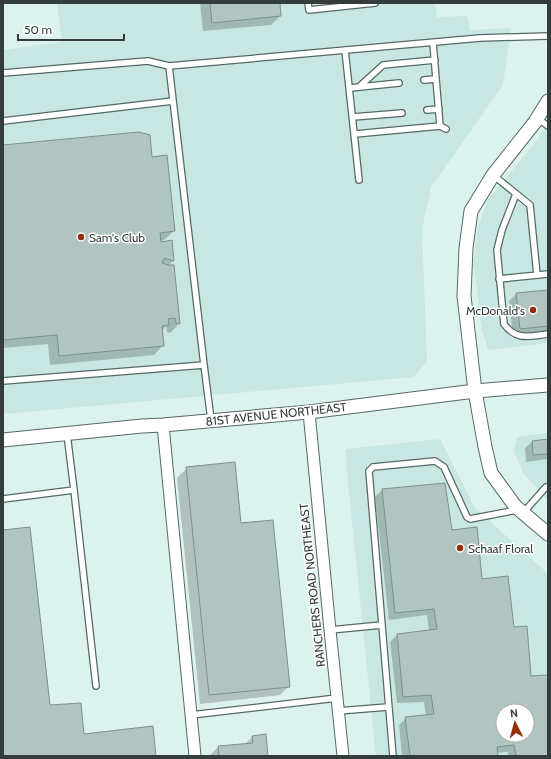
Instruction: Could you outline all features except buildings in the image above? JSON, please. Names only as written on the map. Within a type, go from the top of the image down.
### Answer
[{"type":"street","points":[[548,100],[537,118],[493,175],[471,211],[466,248],[464,296],[475,391],[484,447],[491,473],[515,506],[548,534]]},
{"type":"street","name":"81ST AVENUE NORTHEAST","points":[[3,440],[142,426],[309,412],[475,391],[548,385]]},
{"type":"street","name":"RANCHERS ROAD NORTHEAST","points":[[309,412],[343,756]]},
{"type":"street","points":[[163,425],[195,756]]},
{"type":"lane","points":[[308,3],[309,10],[375,3]]},
{"type":"lane","points":[[3,73],[148,61],[169,66],[480,38],[548,36]]},
{"type":"lane","points":[[355,134],[443,127],[439,109],[433,43]]},
{"type":"lane","points":[[346,50],[359,180]]},
{"type":"lane","points":[[360,86],[383,65],[435,60]]},
{"type":"lane","points":[[169,66],[211,421]]},
{"type":"lane","points":[[424,80],[436,79]]},
{"type":"lane","points":[[350,88],[399,83]]},
{"type":"lane","points":[[3,121],[173,101]]},
{"type":"lane","points":[[427,110],[439,109]]},
{"type":"lane","points":[[353,117],[402,113]]},
{"type":"lane","points":[[537,118],[548,126]]},
{"type":"lane","points":[[493,175],[530,205],[537,275]]},
{"type":"lane","points":[[516,194],[502,230],[497,250],[504,324],[508,330],[516,336],[523,337],[548,334]]},
{"type":"lane","points":[[499,279],[548,274]]},
{"type":"lane","points":[[3,381],[204,365]]},
{"type":"lane","points":[[67,433],[96,686]]},
{"type":"lane","points":[[393,756],[369,471],[373,467],[435,461],[444,467],[467,517],[470,519],[521,511],[546,487],[548,487]]},
{"type":"lane","points":[[3,499],[74,490]]},
{"type":"lane","points":[[330,630],[382,625]]},
{"type":"lane","points":[[191,715],[337,698]]},
{"type":"lane","points":[[338,711],[388,707]]},
{"type":"shaded area","points":[[57,3],[435,3],[437,17],[467,16],[470,30],[511,28],[503,85],[431,187],[422,229],[427,361],[414,377],[3,414],[3,50],[62,42]]},
{"type":"shaded area","points":[[548,121],[548,343],[488,350],[481,326],[474,264],[477,230],[488,199],[535,143]]},
{"type":"shaded area","points":[[548,433],[548,501],[523,473],[514,451],[517,437]]},
{"type":"shaded area","points":[[440,439],[475,508],[544,570],[548,576],[548,756],[376,756],[347,473],[346,449]]},
{"type":"place","name":"Sam's Club","points":[[81,237]]},
{"type":"place","name":"McDonald's","points":[[533,310]]},
{"type":"place","name":"Schaaf Floral","points":[[460,548]]}]
